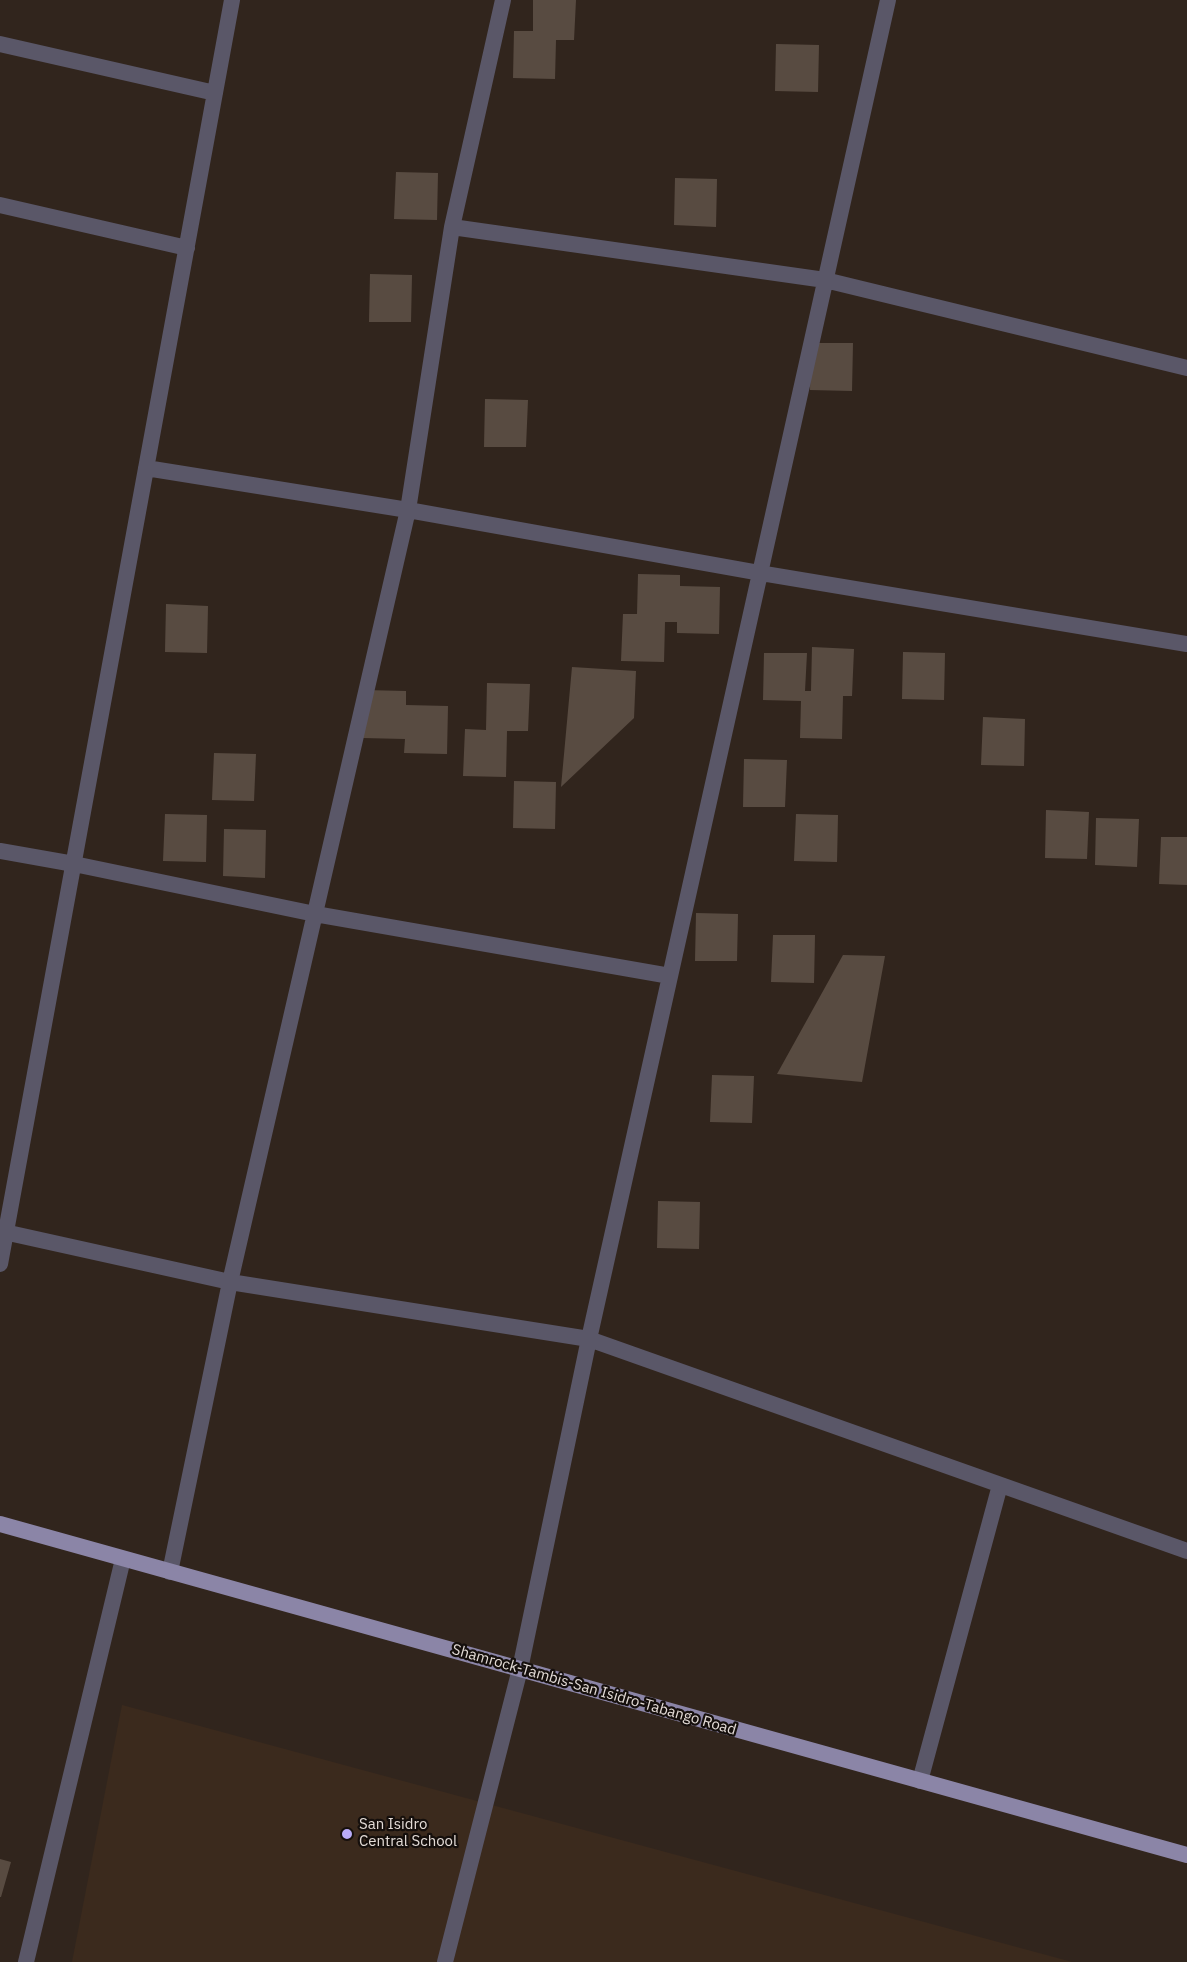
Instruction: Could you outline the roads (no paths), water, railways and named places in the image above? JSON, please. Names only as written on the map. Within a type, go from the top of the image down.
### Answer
[{"type":"main road","name":"Shamrock-Tambis-San Isidro-Tabango Road","points":[[0,1524],[1187,1855]]},
{"type":"street","points":[[0,1264],[3,1232],[74,864],[232,0]]},
{"type":"street","points":[[170,1572],[230,1282],[408,510],[452,227],[503,0]]},
{"type":"street","points":[[445,1962],[520,1669],[670,976],[888,0]]},
{"type":"street","points":[[0,44],[215,93]]},
{"type":"street","points":[[0,205],[187,248]]},
{"type":"street","points":[[452,227],[825,280],[1187,368]]},
{"type":"street","points":[[146,468],[408,510],[760,573],[1187,644]]},
{"type":"street","points":[[0,851],[315,914],[670,976]]},
{"type":"street","points":[[3,1232],[230,1282],[590,1339],[1187,1551]]},
{"type":"street","points":[[920,1781],[1000,1485]]},
{"type":"street","points":[[26,1962],[123,1559]]},
{"type":"place","name":"San Isidro Central School","points":[[347,1834]]}]
